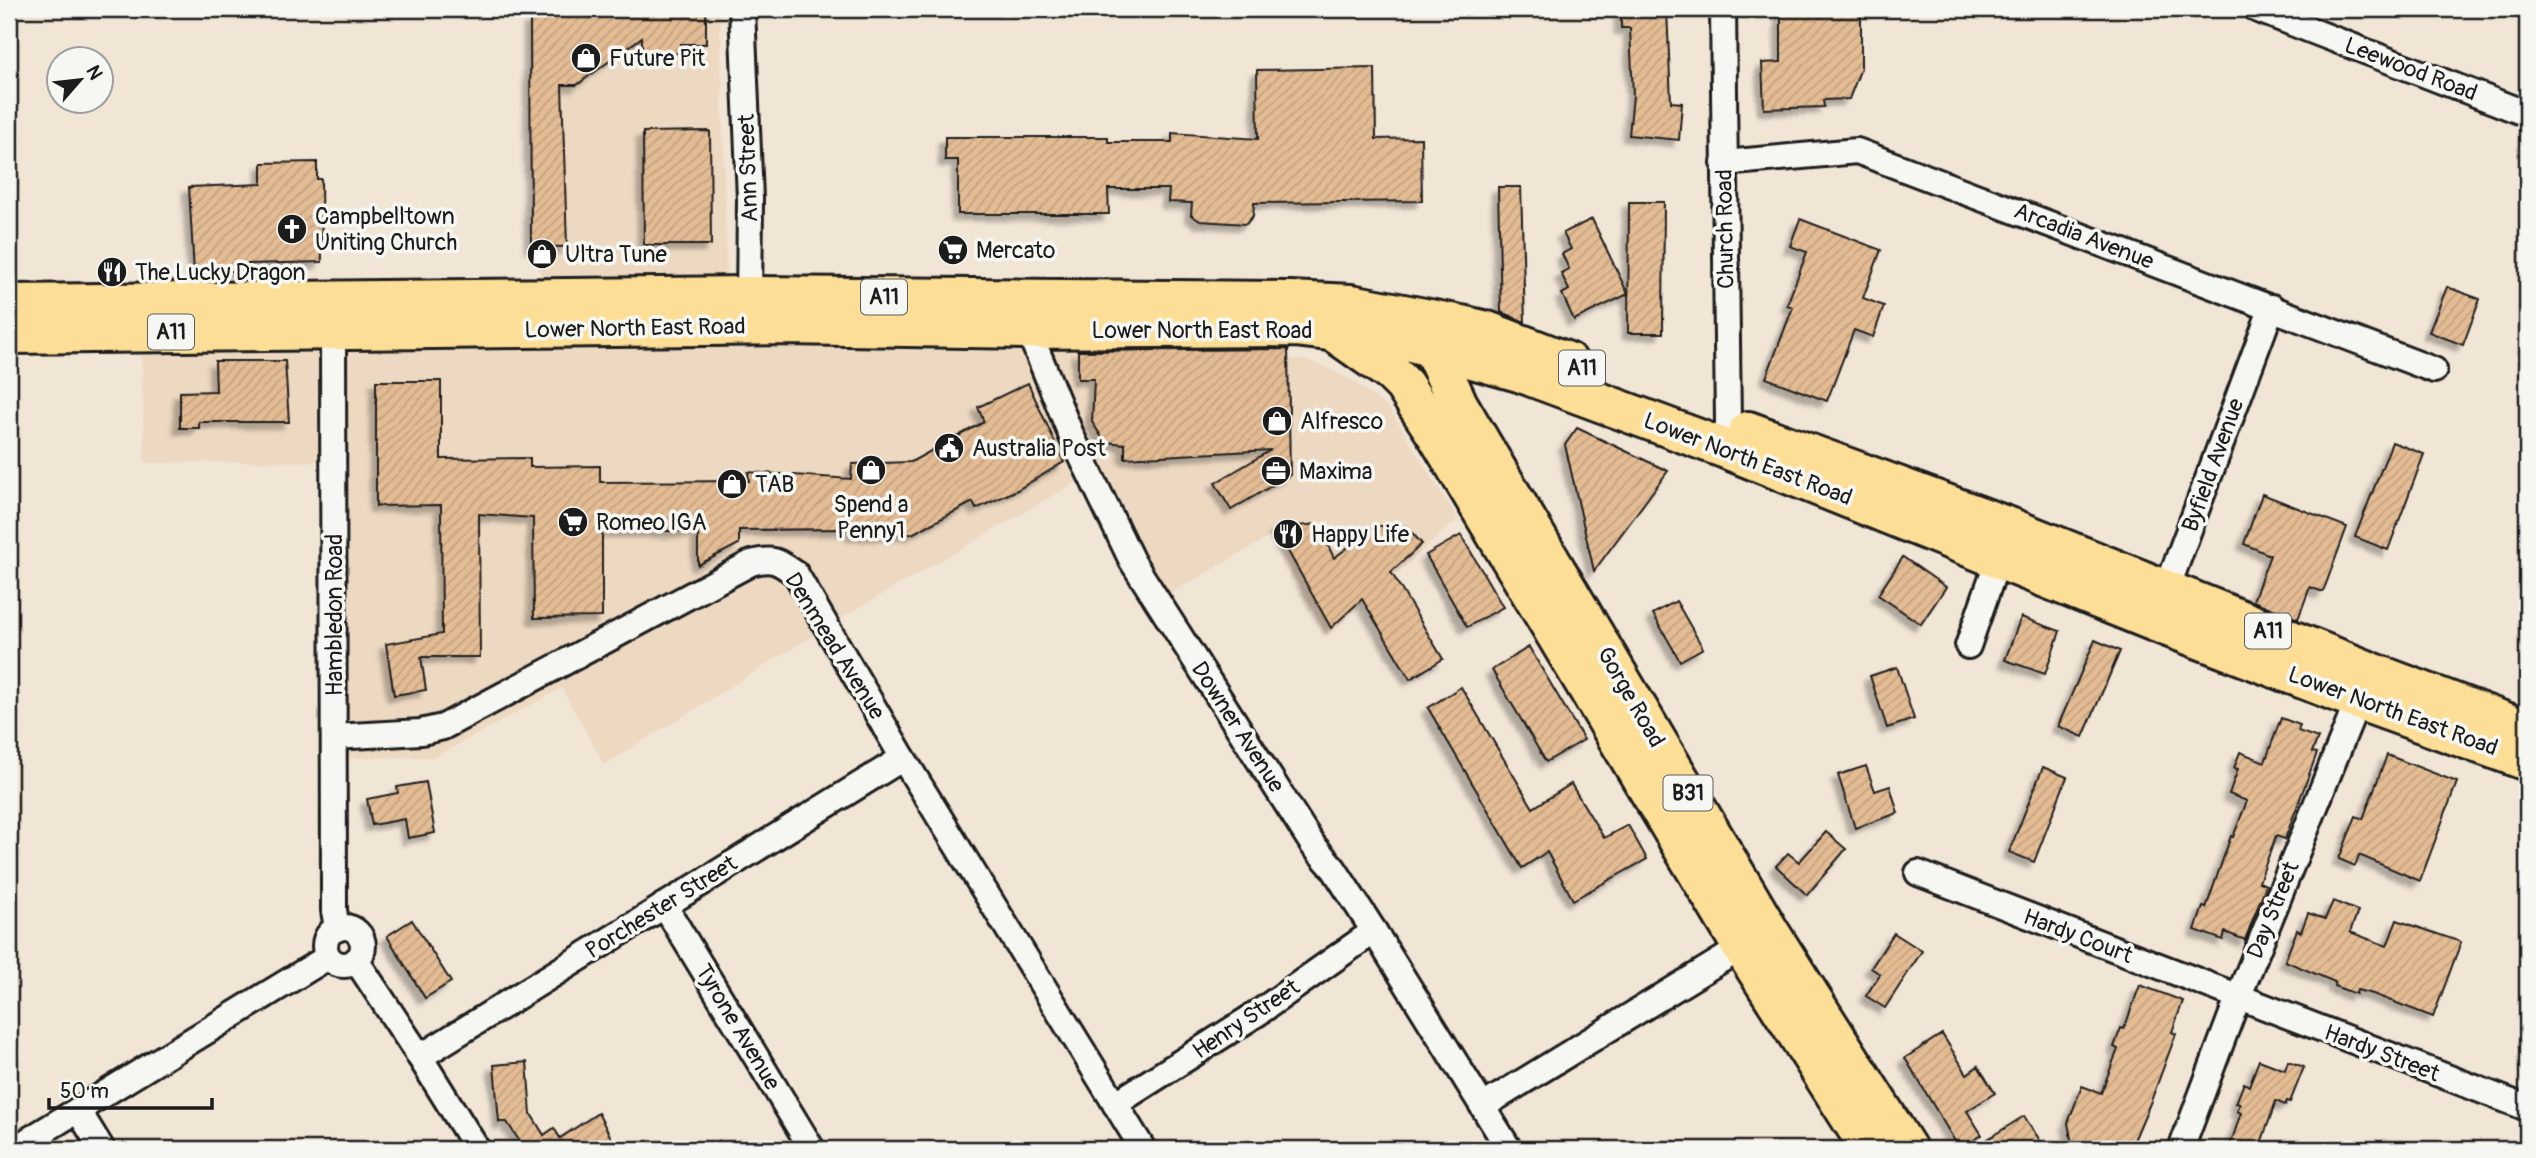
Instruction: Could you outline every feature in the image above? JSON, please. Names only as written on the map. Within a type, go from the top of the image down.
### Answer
[{"type":"main road","name":"Lower North East Road","points":[[9,304],[333,315],[749,312],[1290,301],[1351,303],[1433,333]]},
{"type":"main road","name":"Lower North East Road","points":[[749,312],[1028,329],[1295,327],[1404,340],[1433,333],[1487,331],[1727,436],[2364,686],[2527,761]]},
{"type":"main road","name":"Lower North East Road","points":[[9,334],[333,315]]},
{"type":"main road","name":"Gorge Road","points":[[1333,332],[1392,373],[1404,386],[1756,939],[1907,1149]]},
{"type":"main road","name":"Gorge Road","points":[[1433,333],[1427,371],[1438,437]]},
{"type":"main road","name":"Gorge Road","points":[[1433,333],[1458,404],[1870,1149]]},
{"type":"main road","name":"Lower North East Road","points":[[2364,686],[2527,730]]},
{"type":"street","name":"Ann Street","points":[[741,9],[750,199],[749,312]]},
{"type":"street","name":"Church Road","points":[[1723,9],[1727,436]]},
{"type":"street","name":"Leewood Road","points":[[2256,9],[2527,114]]},
{"type":"street","name":"Arcadia Avenue","points":[[1724,163],[1857,151],[2434,370]]},
{"type":"street","name":"Byfield Avenue","points":[[2161,606],[2272,307]]},
{"type":"street","name":"Hambledon Road","points":[[333,315],[334,910],[337,929]]},
{"type":"street","name":"Downer Avenue","points":[[1028,329],[1072,436],[1132,561],[1313,845],[1334,869],[1374,931],[1509,1149]]},
{"type":"street","points":[[1968,646],[2003,543]]},
{"type":"street","name":"Denmead Avenue","points":[[334,737],[421,732],[443,727],[751,563],[768,558],[782,564],[796,574],[903,758],[1143,1149]]},
{"type":"street","name":"Day Street","points":[[2181,1149],[2238,998],[2364,686]]},
{"type":"street","name":"Porchester Street","points":[[420,1056],[903,758]]},
{"type":"street","name":"Hardy Court","points":[[1919,873],[2238,998]]},
{"type":"street","name":"Tyrone Avenue","points":[[664,905],[812,1149]]},
{"type":"street","points":[[347,928],[358,934],[363,943],[356,960],[342,965],[328,957],[327,938],[337,929],[347,928]]},
{"type":"street","name":"Henry Street","points":[[1115,1104],[1258,1013],[1374,931]]},
{"type":"street","points":[[1483,1106],[1756,939]]},
{"type":"street","points":[[14,1149],[328,957]]},
{"type":"street","points":[[356,960],[420,1056],[477,1149]]},
{"type":"street","name":"Hardy Street","points":[[2238,998],[2527,1108]]},
{"type":"street","points":[[78,1110],[102,1149]]},
{"type":"shaded area","points":[[531,9],[720,9],[727,281],[540,284]]},
{"type":"shaded area","points":[[1050,344],[1305,360],[1326,367],[1356,383],[1389,408],[1458,519],[1327,635],[1271,536],[1166,596],[1099,469],[845,616],[604,765],[562,688],[435,757],[348,758],[348,461],[145,463],[141,350]]},
{"type":"building","points":[[557,9],[706,9],[706,44],[681,44],[681,53],[642,54],[642,37],[577,85],[562,85],[567,247],[531,246],[530,19],[558,16]]},
{"type":"building","points":[[1621,9],[1667,9],[1671,102],[1682,103],[1679,140],[1629,135],[1633,96],[1630,28],[1621,28]]},
{"type":"building","points":[[1781,11],[1861,12],[1861,68],[1849,99],[1823,100],[1824,107],[1764,109],[1762,63],[1781,62]]},
{"type":"building","points":[[1375,68],[1376,139],[1421,138],[1422,201],[1254,203],[1253,216],[1246,224],[1200,221],[1191,215],[1192,203],[1168,202],[1169,189],[1108,189],[1109,214],[958,214],[958,160],[945,160],[945,137],[1108,137],[1108,142],[1172,142],[1172,133],[1258,139],[1257,70]]},
{"type":"building","points":[[710,131],[711,245],[644,245],[643,132]]},
{"type":"building","points":[[317,162],[317,179],[321,179],[322,262],[248,264],[248,270],[194,273],[189,187],[262,184],[262,163]]},
{"type":"building","points":[[1498,187],[1521,187],[1525,322],[1501,312]]},
{"type":"building","points":[[1629,202],[1664,202],[1663,333],[1628,333]]},
{"type":"building","points":[[1592,219],[1628,294],[1574,320],[1562,294],[1569,290],[1561,273],[1569,269],[1562,254],[1571,249],[1563,233]]},
{"type":"building","points":[[1800,219],[1881,250],[1863,298],[1884,306],[1873,337],[1854,330],[1827,401],[1766,378],[1793,307],[1787,305],[1807,252],[1790,246]]},
{"type":"building","points":[[2447,287],[2480,299],[2463,345],[2429,332]]},
{"type":"building","points":[[1288,349],[1290,475],[1231,510],[1215,483],[1271,450],[1125,458],[1125,444],[1105,442],[1092,422],[1094,379],[1078,379],[1078,351]]},
{"type":"building","points":[[215,361],[285,361],[289,422],[199,422],[199,428],[180,428],[180,392],[216,391]]},
{"type":"building","points":[[376,381],[441,381],[441,459],[530,458],[530,467],[600,466],[600,482],[749,481],[748,472],[851,479],[852,464],[911,462],[984,422],[978,407],[1028,383],[1064,462],[1017,490],[976,509],[973,502],[912,534],[852,535],[851,529],[739,530],[739,544],[698,565],[698,531],[602,531],[602,617],[534,618],[533,518],[479,514],[480,657],[421,657],[426,690],[394,695],[386,644],[442,634],[441,505],[376,506]]},
{"type":"building","points":[[1577,428],[1668,471],[1594,571],[1565,445]]},
{"type":"building","points":[[2392,442],[2424,454],[2388,550],[2355,537]]},
{"type":"building","points":[[2262,494],[2347,527],[2323,592],[2310,587],[2298,619],[2253,601],[2270,555],[2244,544]]},
{"type":"building","points":[[1318,524],[1334,558],[1376,526],[1406,526],[1422,544],[1391,572],[1443,659],[1410,679],[1362,599],[1331,628],[1275,528]]},
{"type":"building","points":[[1461,535],[1503,607],[1467,627],[1426,555]]},
{"type":"building","points":[[1903,557],[1946,587],[1921,624],[1878,595]]},
{"type":"building","points":[[1676,601],[1703,648],[1680,661],[1653,614]]},
{"type":"building","points":[[2021,617],[2060,631],[2045,674],[2005,660]]},
{"type":"building","points":[[2095,640],[2120,651],[2083,737],[2058,726]]},
{"type":"building","points":[[1529,647],[1584,740],[1546,762],[1492,670]]},
{"type":"building","points":[[1897,667],[1914,719],[1887,728],[1870,676]]},
{"type":"building","points":[[1461,687],[1533,808],[1571,784],[1604,838],[1628,825],[1647,859],[1573,900],[1547,852],[1522,868],[1428,708]]},
{"type":"building","points":[[2281,718],[2300,725],[2298,731],[2318,738],[2312,752],[2317,753],[2285,839],[2276,836],[2259,882],[2266,885],[2245,940],[2225,932],[2223,940],[2195,930],[2247,801],[2229,794],[2238,769],[2234,768],[2240,752],[2265,762]]},
{"type":"building","points":[[2387,755],[2457,782],[2420,881],[2359,855],[2355,866],[2339,859],[2356,816],[2363,819]]},
{"type":"building","points":[[1866,766],[1875,791],[1890,786],[1898,813],[1855,828],[1838,775]]},
{"type":"building","points":[[2043,767],[2067,777],[2034,862],[2009,852]]},
{"type":"building","points":[[426,782],[435,833],[408,838],[405,819],[372,825],[367,799],[398,793],[397,787]]},
{"type":"building","points":[[1826,832],[1846,849],[1807,895],[1776,866],[1788,853],[1799,862]]},
{"type":"building","points":[[2333,901],[2358,911],[2350,932],[2387,946],[2397,920],[2461,942],[2433,1017],[2373,994],[2357,990],[2356,994],[2334,986],[2335,982],[2285,961],[2297,930],[2301,932],[2308,913],[2325,919]]},
{"type":"building","points":[[412,920],[451,982],[425,998],[387,936]]},
{"type":"building","points":[[1894,933],[1922,951],[1885,1008],[1866,996],[1880,974],[1871,968]]},
{"type":"building","points":[[2140,985],[2183,1001],[2172,1032],[2176,1034],[2151,1101],[2133,1143],[2130,1142],[2127,1149],[2073,1149],[2068,1123],[2082,1086],[2101,1093],[2118,1049],[2114,1047],[2121,1028],[2124,1029]]},
{"type":"building","points":[[1942,1034],[1967,1074],[1978,1066],[1995,1093],[1967,1111],[1982,1135],[1959,1148],[1905,1058]]},
{"type":"building","points":[[2259,1060],[2285,1070],[2288,1061],[2304,1067],[2290,1102],[2287,1101],[2285,1105],[2276,1101],[2259,1149],[2229,1149],[2241,1113],[2237,1111],[2240,1104],[2236,1103],[2244,1083],[2249,1086]]},
{"type":"building","points":[[527,1062],[531,1114],[544,1135],[554,1128],[560,1138],[598,1113],[617,1149],[523,1149],[507,1122],[499,1122],[494,1065]]},
{"type":"building","points":[[2024,1116],[2041,1142],[2030,1149],[1972,1149]]},
{"type":"place","name":"Future Pit","points":[[586,58]]},
{"type":"place","name":"Campbelltown Uniting Church","points":[[292,229]]},
{"type":"place","name":"Mercato","points":[[953,250]]},
{"type":"place","name":"Ultra Tune","points":[[542,254]]},
{"type":"place","name":"The Lucky Dragon","points":[[112,272]]},
{"type":"place","name":"Alfresco","points":[[1277,421]]},
{"type":"place","name":"Australia Post","points":[[949,448]]},
{"type":"place","name":"Spend a Penny1","points":[[871,470]]},
{"type":"place","name":"Maxima","points":[[1276,471]]},
{"type":"place","name":"TAB","points":[[732,484]]},
{"type":"place","name":"Romeo IGA","points":[[573,522]]},
{"type":"place","name":"Happy Life","points":[[1288,534]]}]
